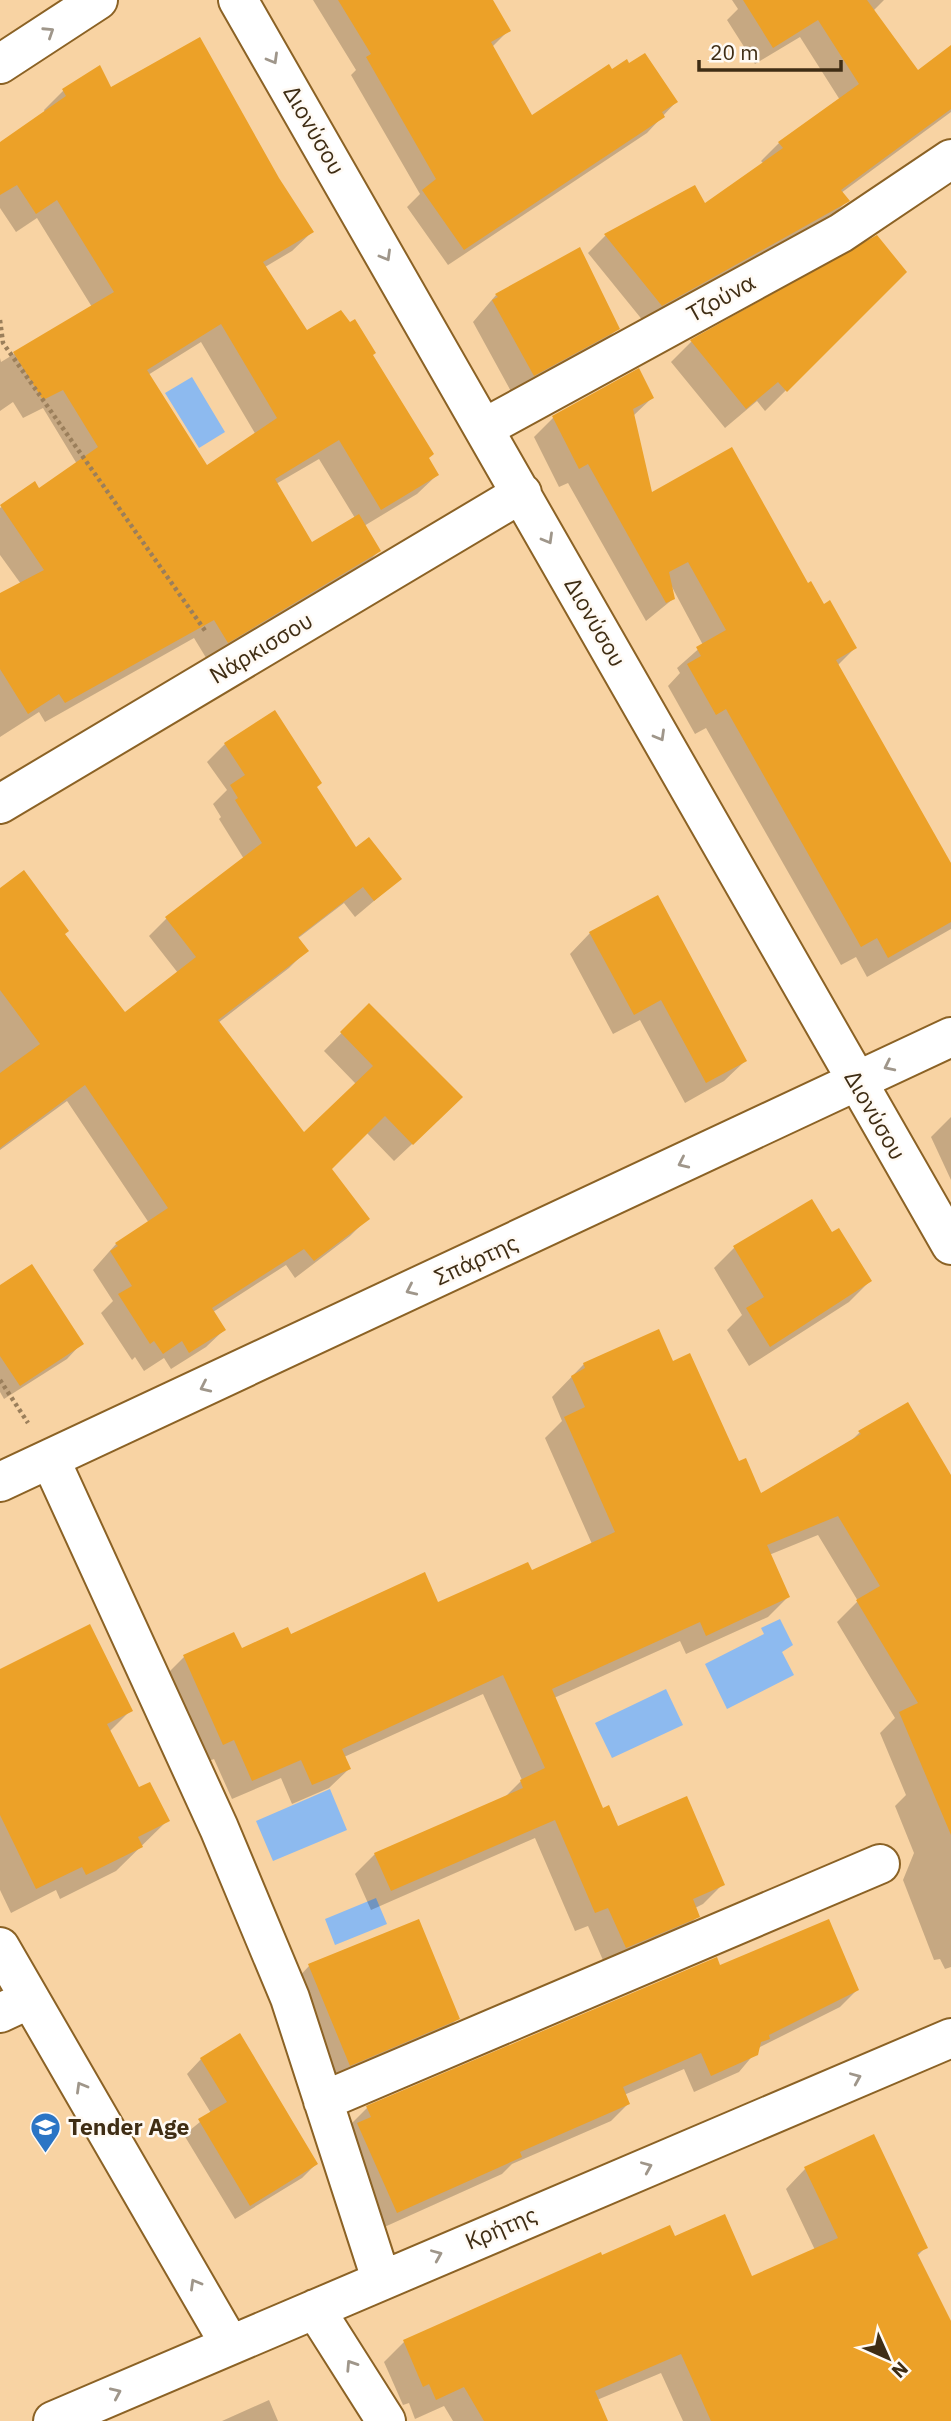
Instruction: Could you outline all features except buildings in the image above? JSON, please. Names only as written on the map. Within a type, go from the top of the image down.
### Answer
[{"type":"street","points":[[0,64],[98,0]]},
{"type":"street","name":"Διονύσου","points":[[238,0],[486,427],[951,1245]]},
{"type":"street","name":"Τζούνα","points":[[486,427],[841,233],[951,159]]},
{"type":"street","name":"Νάρκισσου","points":[[0,804],[522,493]]},
{"type":"street","name":"Σπάρτης","points":[[0,1482],[951,1037]]},
{"type":"street","points":[[50,1459],[219,1828],[289,1998],[380,2279]]},
{"type":"street","points":[[323,2101],[880,1864]]},
{"type":"street","points":[[0,1947],[15,2006],[229,2343]]},
{"type":"street","name":"Κρήτης","points":[[53,2421],[229,2343],[315,2309],[380,2279],[951,2038]]},
{"type":"street","points":[[315,2309],[386,2421]]},
{"type":"path","points":[[0,320],[3,343],[230,667]]},
{"type":"water","points":[[192,377],[225,432],[199,448],[165,393]]},
{"type":"water","points":[[780,1619],[793,1645],[782,1652],[794,1675],[727,1709],[705,1664],[764,1634],[761,1628]]},
{"type":"water","points":[[666,1689],[683,1725],[612,1758],[595,1723]]},
{"type":"water","points":[[330,1789],[347,1830],[273,1861],[256,1821]]},
{"type":"water","points":[[376,1898],[387,1924],[335,1945],[325,1919]]},
{"type":"place","name":"Tender Age","points":[[45,2154]]}]
